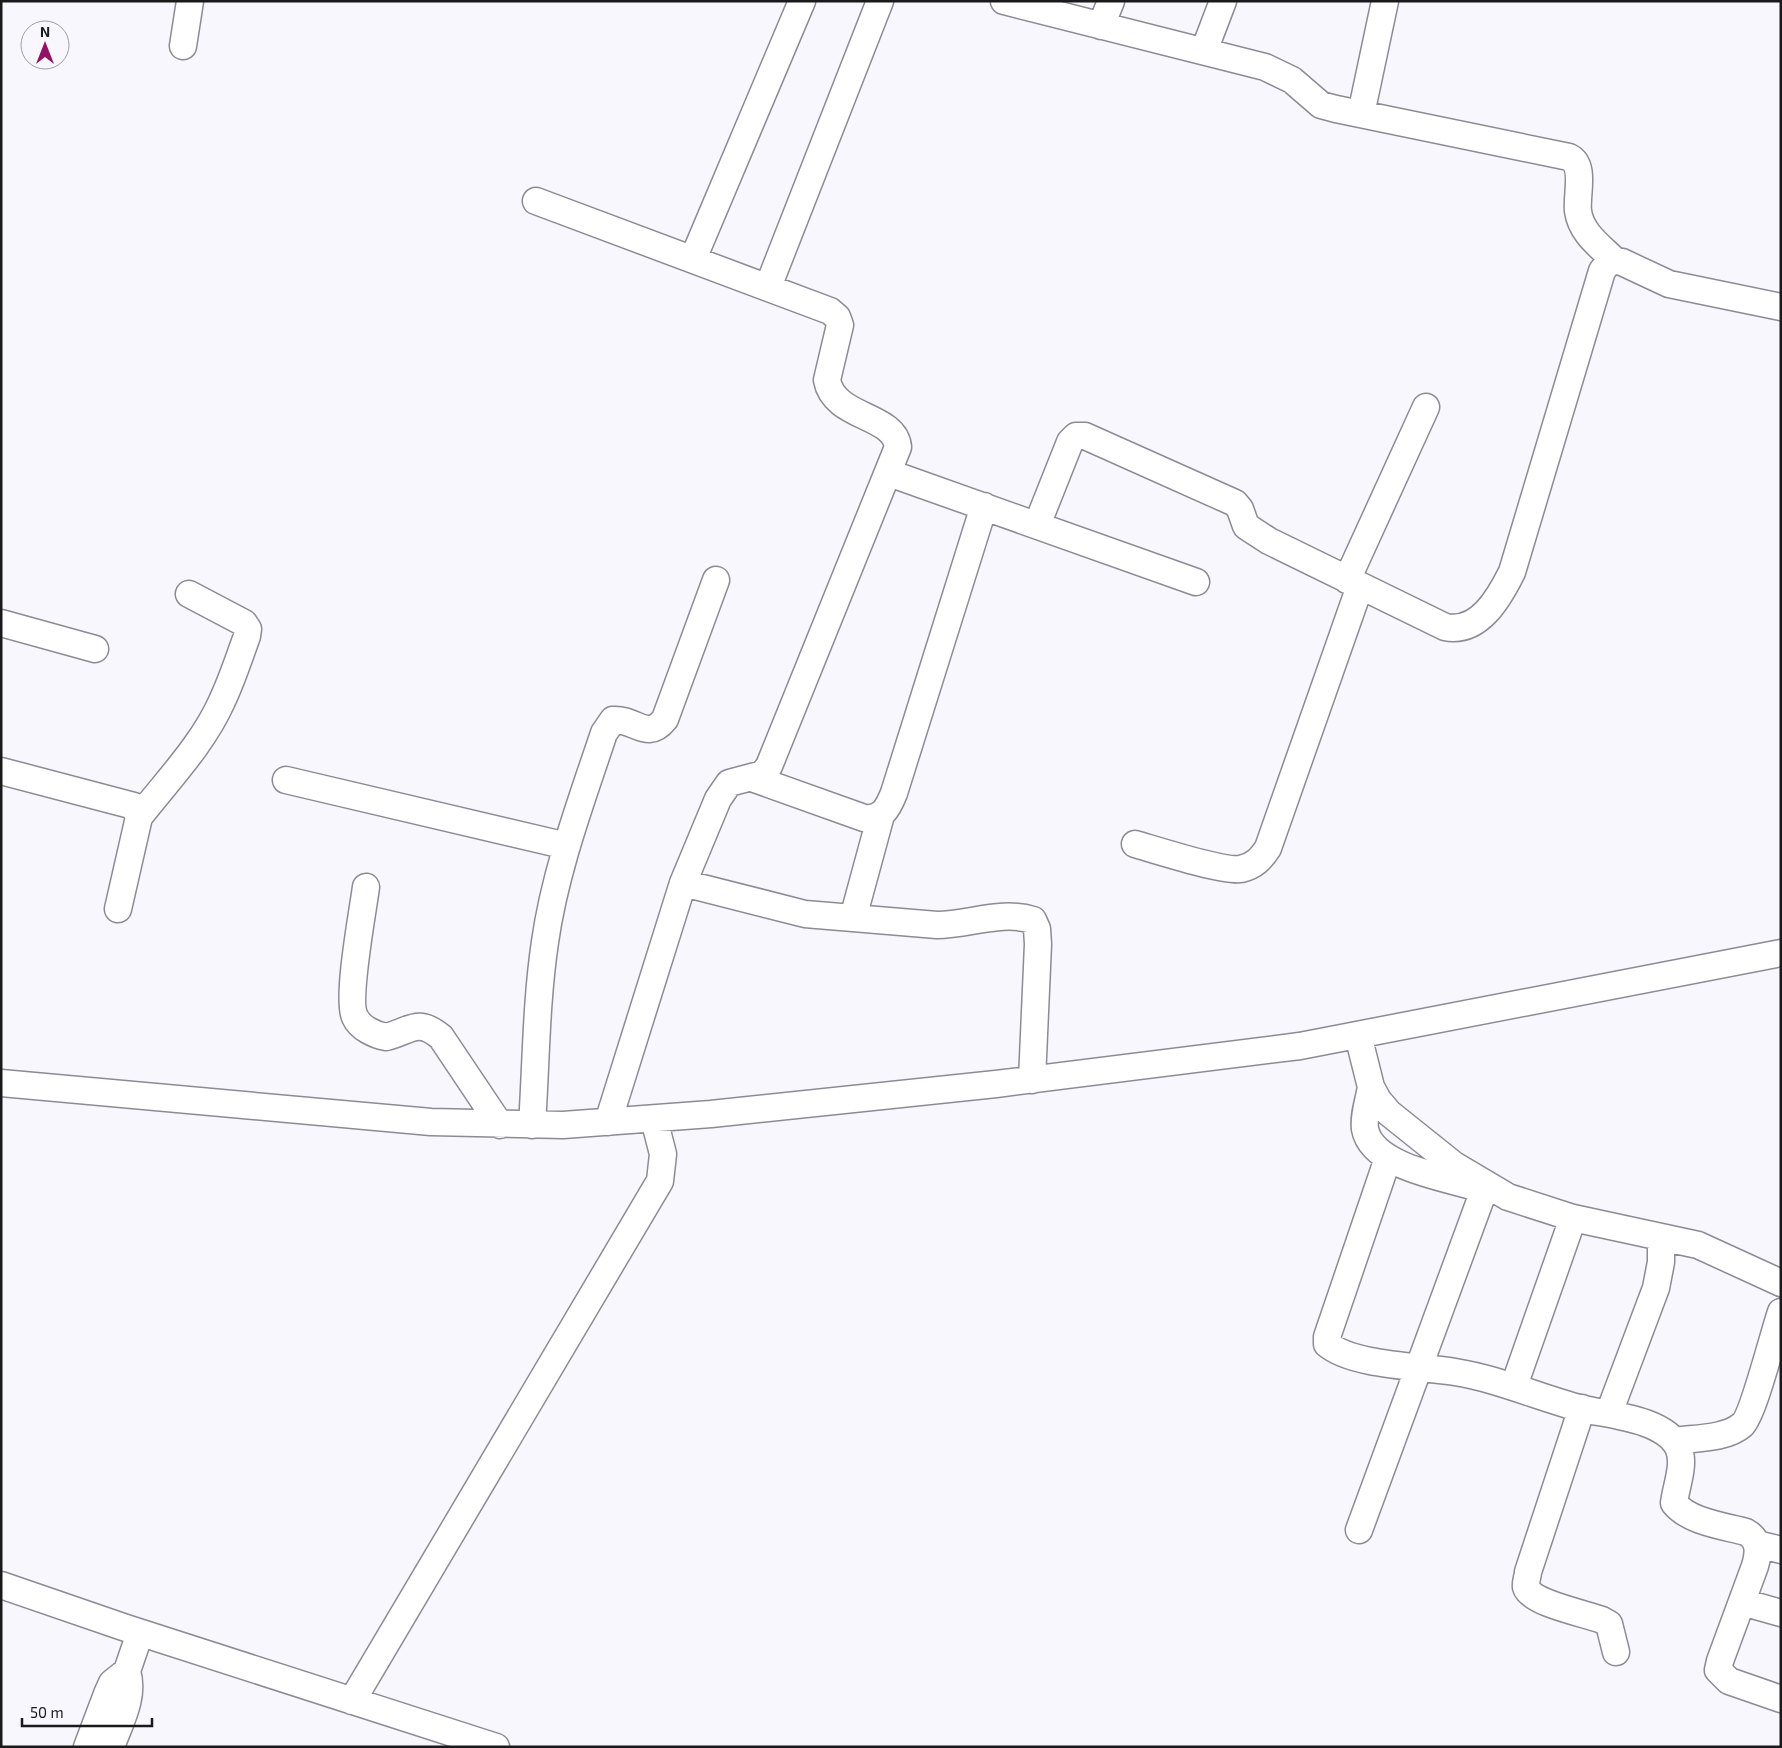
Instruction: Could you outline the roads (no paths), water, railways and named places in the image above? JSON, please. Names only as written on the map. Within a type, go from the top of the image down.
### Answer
[{"type":"street","points":[[183,46],[190,1]]},
{"type":"street","points":[[693,259],[802,1]]},
{"type":"street","points":[[768,287],[880,1]]},
{"type":"street","points":[[1101,26],[1112,1]]},
{"type":"street","points":[[1204,51],[1223,1]]},
{"type":"street","points":[[1361,114],[1385,1]]},
{"type":"street","points":[[1007,2],[1204,51],[1280,73],[1292,80],[1321,105],[1574,160],[1578,167],[1581,221],[1585,231],[1614,260],[1669,284],[1781,306]]},
{"type":"street","points":[[536,200],[830,311],[837,317],[839,334],[827,380],[828,389],[839,402],[890,430],[898,438],[898,447],[889,472],[777,750],[763,774],[729,783],[722,790],[683,883],[608,1122]]},
{"type":"street","points":[[1037,525],[1070,442],[1076,436],[1085,436],[1235,503],[1240,509],[1246,526],[1254,533],[1445,628],[1463,628],[1488,612],[1501,594],[1519,555],[1525,526],[1602,270],[1607,263],[1614,260]]},
{"type":"street","points":[[1135,844],[1239,869],[1250,866],[1261,858],[1271,838],[1354,583],[1426,407]]},
{"type":"street","points":[[889,472],[1196,582]]},
{"type":"street","points":[[752,778],[864,818],[873,819],[881,815],[889,806],[984,506]]},
{"type":"street","points":[[532,1125],[544,951],[567,846],[608,725],[612,720],[619,719],[652,730],[658,728],[665,719],[716,580]]},
{"type":"street","points":[[118,910],[139,817],[196,743],[222,702],[248,629],[244,623],[190,594]]},
{"type":"street","points":[[1,623],[95,649]]},
{"type":"street","points":[[1,771],[127,803],[134,806],[139,817]]},
{"type":"street","points":[[286,780],[567,846]]},
{"type":"street","points":[[853,918],[881,815]]},
{"type":"street","points":[[683,883],[804,914],[937,925],[953,925],[1007,916],[1032,920],[1037,929],[1038,944],[1032,1080]]},
{"type":"street","points":[[366,886],[352,996],[354,1016],[365,1028],[386,1037],[414,1026],[434,1031],[441,1037],[500,1125]]},
{"type":"street","points":[[1,1083],[431,1122],[532,1125],[654,1119],[1032,1080],[1245,1055],[1781,953]]},
{"type":"street","points":[[1358,1035],[1372,1087],[1378,1100],[1390,1114],[1454,1165],[1496,1193]]},
{"type":"street","points":[[1372,1087],[1365,1128],[1368,1138],[1376,1149],[1388,1158],[1405,1166],[1573,1218],[1698,1245],[1781,1283]]},
{"type":"street","points":[[352,1700],[660,1182],[663,1154],[654,1119]]},
{"type":"street","points":[[1388,1158],[1327,1337],[1327,1344],[1334,1349],[1364,1359],[1475,1376],[1514,1386],[1582,1408],[1636,1420],[1667,1434],[1674,1440],[1679,1449],[1681,1461],[1674,1503],[1678,1508],[1688,1514],[1746,1532],[1769,1547],[1758,1554],[1718,1670],[1729,1681],[1781,1699]]},
{"type":"street","points":[[1359,1530],[1419,1367],[1496,1193]]},
{"type":"street","points":[[1514,1386],[1573,1218]]},
{"type":"street","points":[[1609,1413],[1656,1288],[1661,1262],[1661,1237]]},
{"type":"street","points":[[1674,1440],[1721,1434],[1742,1426],[1752,1409],[1766,1354],[1781,1312]]},
{"type":"street","points":[[1582,1408],[1528,1572],[1526,1587],[1531,1595],[1541,1600],[1602,1620],[1608,1624],[1616,1652]]},
{"type":"street","points":[[1,1585],[140,1633],[496,1747]]},
{"type":"street","points":[[1742,1602],[1781,1613]]},
{"type":"street","points":[[88,1747],[112,1683],[127,1671],[140,1633]]},
{"type":"street","points":[[112,1747],[130,1694],[131,1683],[127,1671]]}]
